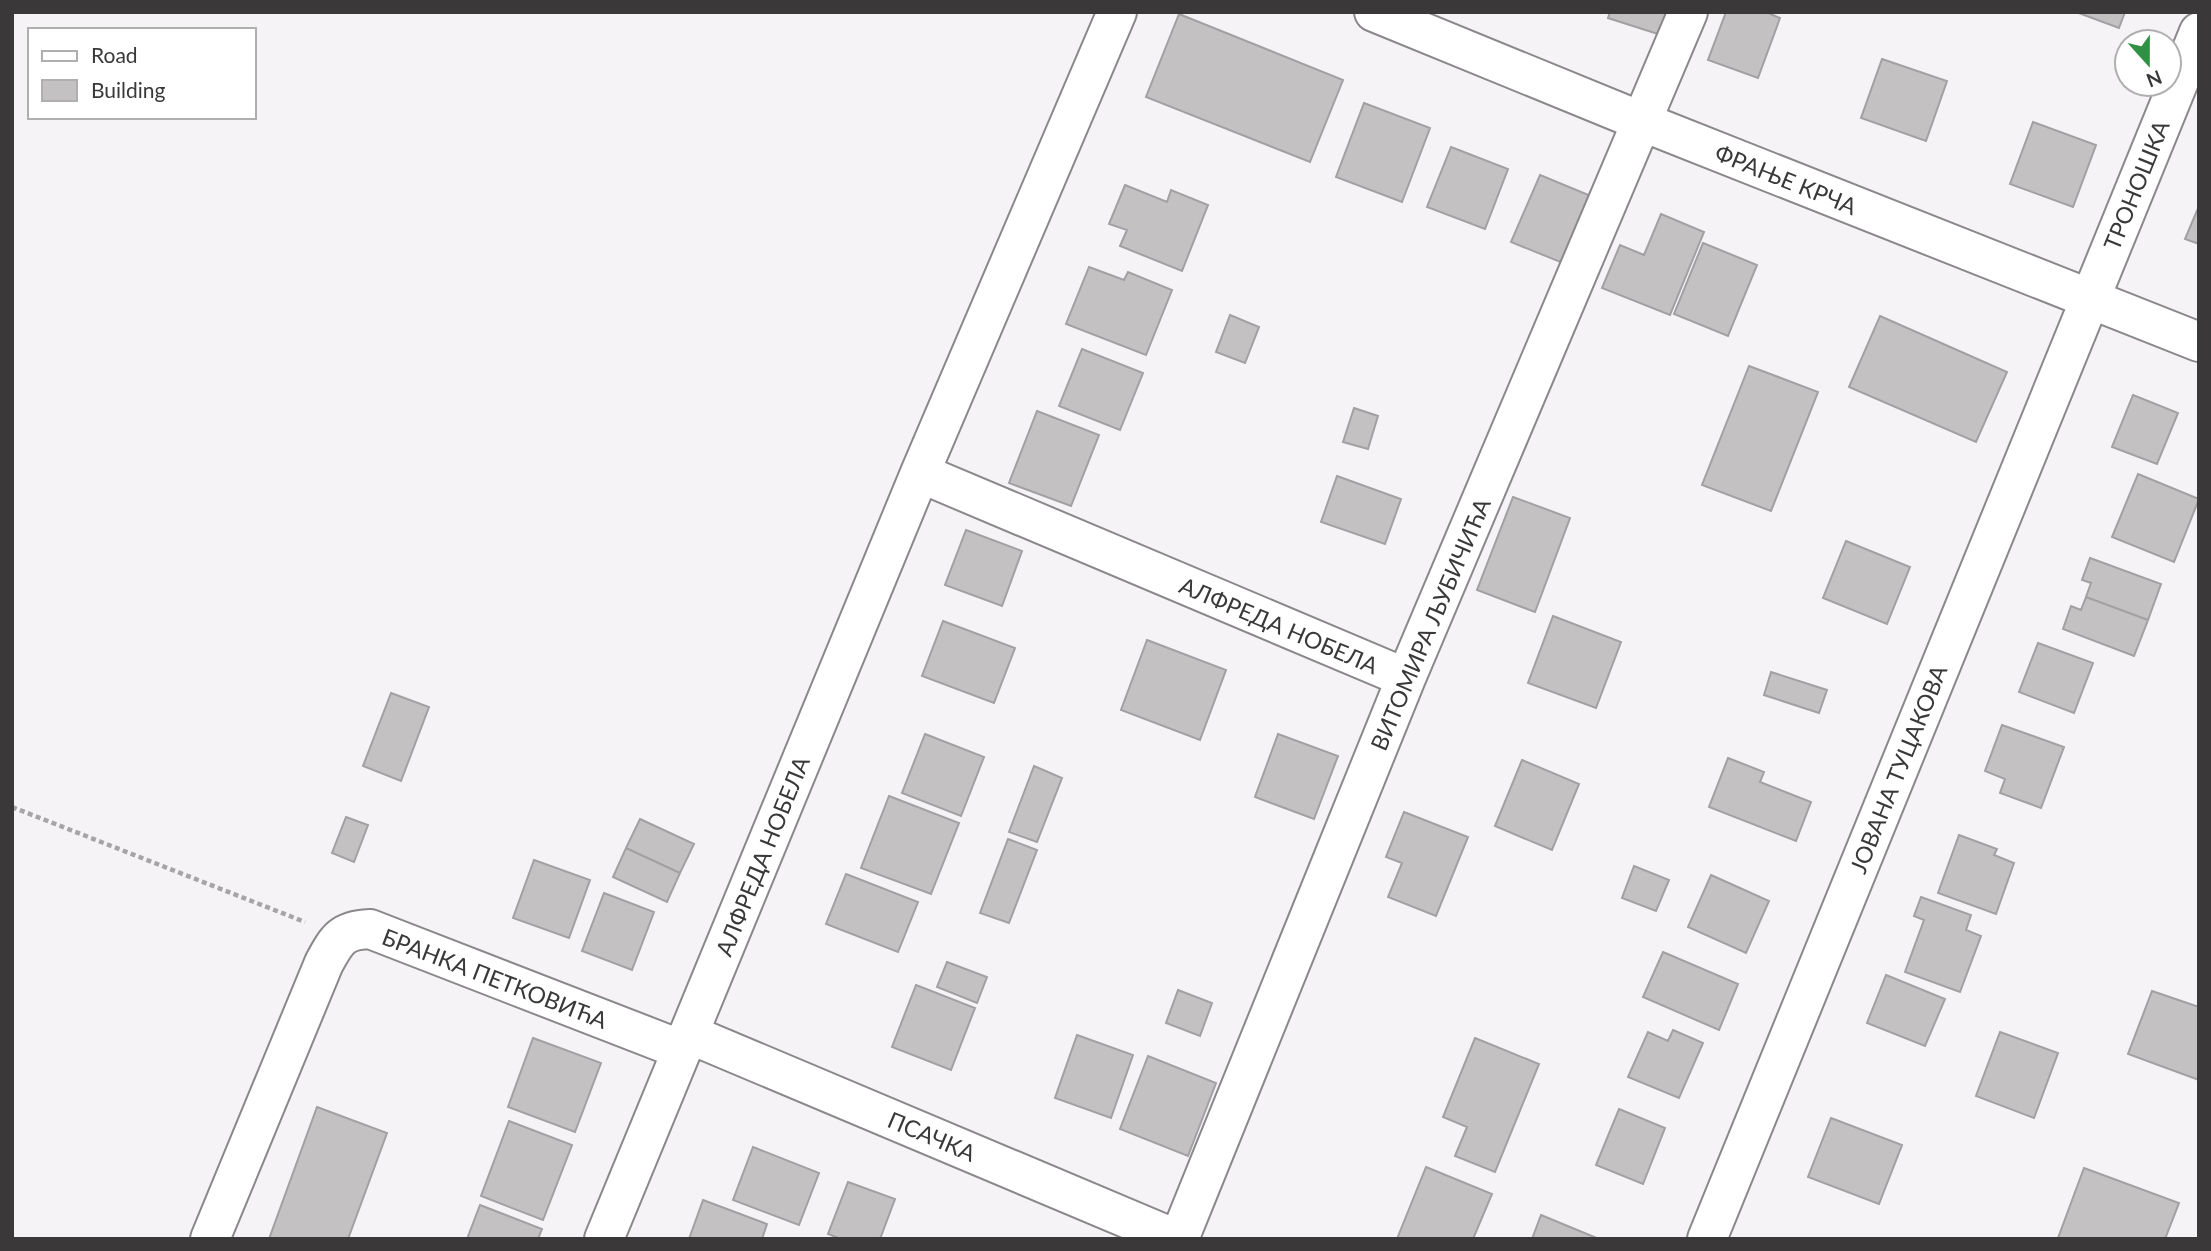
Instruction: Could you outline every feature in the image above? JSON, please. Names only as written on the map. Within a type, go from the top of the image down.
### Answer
[{"type":"street","name":"АЛФРЕДА НОБЕЛА","points":[[604,1239],[920,473],[1117,12]]},
{"type":"street","name":"ФРАЊЕ КРЧА","points":[[1374,12],[1643,122],[2199,342]]},
{"type":"street","name":"ВИТОМИРА ЉУБИЧИЋА","points":[[1177,1239],[1406,678],[1688,12]]},
{"type":"street","name":"ТРОНОШКА","points":[[2088,300],[2199,32]]},
{"type":"street","name":"ЈОВАНА ТУЦАКОВА","points":[[1707,1239],[2088,300]]},
{"type":"street","name":"АЛФРЕДА НОБЕЛА","points":[[920,473],[1406,678]]},
{"type":"street","name":"БРАНКА ПЕТКОВИЋА","points":[[342,936],[354,930],[370,929],[686,1042]]},
{"type":"street","points":[[210,1239],[324,962],[342,936]]},
{"type":"street","name":"ПСАЧКА","points":[[686,1042],[1177,1239]]},
{"type":"path","points":[[12,807],[342,936]]},
{"type":"building","points":[[1610,12],[1669,12],[1661,35],[1608,18]]},
{"type":"building","points":[[1726,12],[1766,12],[1780,18],[1758,78],[1708,60]]},
{"type":"building","points":[[2076,12],[2125,12],[2119,28]]},
{"type":"building","points":[[1179,14],[1343,80],[1310,162],[1146,97]]},
{"type":"building","points":[[1882,59],[1947,81],[1926,141],[1861,118]]},
{"type":"building","points":[[1364,103],[1430,128],[1402,202],[1336,177]]},
{"type":"building","points":[[2033,122],[2096,145],[2073,207],[2010,184]]},
{"type":"building","points":[[1451,147],[1508,169],[1485,229],[1427,207]]},
{"type":"building","points":[[1540,175],[1591,196],[1563,263],[1511,242]]},
{"type":"building","points":[[1125,185],[1167,202],[1171,190],[1208,205],[1182,271],[1120,246],[1127,230],[1109,224]]},
{"type":"building","points":[[2199,206],[2199,244],[2185,239]]},
{"type":"building","points":[[1661,214],[1704,232],[1670,315],[1602,288],[1620,245],[1644,255]]},
{"type":"building","points":[[1703,243],[1757,265],[1728,336],[1674,314]]},
{"type":"building","points":[[1089,267],[1124,280],[1128,272],[1172,290],[1146,355],[1066,324]]},
{"type":"building","points":[[1230,315],[1259,327],[1245,363],[1216,352]]},
{"type":"building","points":[[1880,316],[2007,372],[1976,442],[1849,387]]},
{"type":"building","points":[[1082,349],[1143,373],[1120,430],[1059,406]]},
{"type":"building","points":[[1749,366],[1818,392],[1771,511],[1702,485]]},
{"type":"building","points":[[2133,395],[2178,413],[2157,464],[2112,447]]},
{"type":"building","points":[[1354,408],[1378,416],[1368,449],[1343,442]]},
{"type":"building","points":[[1037,411],[1099,435],[1071,506],[1009,483]]},
{"type":"building","points":[[2138,474],[2199,499],[2174,562],[2112,537]]},
{"type":"building","points":[[1337,476],[1401,499],[1385,544],[1321,522]]},
{"type":"building","points":[[1513,497],[1570,518],[1535,612],[1477,590]]},
{"type":"building","points":[[966,530],[1022,551],[1002,606],[945,585]]},
{"type":"building","points":[[1846,541],[1910,567],[1887,624],[1823,598]]},
{"type":"building","points":[[2090,558],[2161,584],[2148,620],[2086,597],[2091,583],[2082,580]]},
{"type":"building","points":[[2086,597],[2148,620],[2134,656],[2063,629],[2071,606],[2081,610]]},
{"type":"building","points":[[1553,616],[1621,642],[1596,708],[1528,683]]},
{"type":"building","points":[[943,621],[1015,648],[994,703],[922,676]]},
{"type":"building","points":[[1147,640],[1226,670],[1200,740],[1121,710]]},
{"type":"building","points":[[2038,643],[2093,663],[2074,713],[2019,692]]},
{"type":"building","points":[[1771,672],[1827,690],[1819,713],[1764,695]]},
{"type":"building","points":[[391,693],[429,707],[401,781],[363,766]]},
{"type":"building","points":[[2002,725],[2064,747],[2041,808],[2000,793],[2005,779],[1985,771]]},
{"type":"building","points":[[925,734],[984,757],[961,816],[902,793]]},
{"type":"building","points":[[1278,734],[1338,756],[1314,819],[1255,797]]},
{"type":"building","points":[[1728,758],[1764,772],[1760,782],[1811,802],[1796,841],[1709,807]]},
{"type":"building","points":[[1522,760],[1579,784],[1552,850],[1495,826]]},
{"type":"building","points":[[1034,766],[1062,778],[1037,842],[1009,832]]},
{"type":"building","points":[[889,796],[959,823],[931,894],[861,868]]},
{"type":"building","points":[[1404,812],[1468,837],[1436,916],[1388,897],[1402,863],[1386,857]]},
{"type":"building","points":[[346,817],[368,825],[354,862],[332,853]]},
{"type":"building","points":[[640,819],[694,844],[680,873],[626,848]]},
{"type":"building","points":[[1959,835],[1997,849],[1994,855],[2014,863],[1996,914],[1938,893]]},
{"type":"building","points":[[1008,839],[1037,850],[1009,923],[980,913]]},
{"type":"building","points":[[626,848],[680,873],[667,902],[613,877]]},
{"type":"building","points":[[534,860],[590,880],[569,938],[513,918]]},
{"type":"building","points":[[1634,866],[1669,880],[1656,911],[1622,898]]},
{"type":"building","points":[[846,874],[918,902],[898,952],[826,924]]},
{"type":"building","points":[[1711,875],[1769,901],[1746,953],[1688,927]]},
{"type":"building","points":[[604,893],[654,912],[632,970],[582,951]]},
{"type":"building","points":[[1921,897],[1971,915],[1966,930],[1981,936],[1960,992],[1905,972],[1924,920],[1914,916]]},
{"type":"building","points":[[1663,952],[1738,984],[1719,1030],[1643,997]]},
{"type":"building","points":[[947,962],[987,977],[977,1003],[937,987]]},
{"type":"building","points":[[1886,975],[1945,999],[1925,1046],[1867,1023]]},
{"type":"building","points":[[916,985],[975,1008],[951,1070],[892,1047]]},
{"type":"building","points":[[1178,990],[1212,1003],[1200,1036],[1166,1023]]},
{"type":"building","points":[[2152,991],[2199,1007],[2199,1080],[2128,1054]]},
{"type":"building","points":[[1673,1030],[1703,1043],[1679,1098],[1628,1077],[1648,1032],[1668,1041]]},
{"type":"building","points":[[2000,1032],[2058,1053],[2034,1118],[1976,1096]]},
{"type":"building","points":[[1077,1035],[1133,1055],[1111,1118],[1055,1098]]},
{"type":"building","points":[[533,1038],[601,1063],[575,1132],[508,1107]]},
{"type":"building","points":[[1475,1038],[1539,1064],[1495,1172],[1455,1156],[1467,1127],[1443,1117]]},
{"type":"building","points":[[1148,1056],[1216,1083],[1188,1156],[1120,1129]]},
{"type":"building","points":[[317,1107],[387,1133],[348,1239],[269,1239]]},
{"type":"building","points":[[1619,1109],[1665,1128],[1643,1184],[1596,1165]]},
{"type":"building","points":[[1831,1118],[1902,1145],[1879,1204],[1808,1177]]},
{"type":"building","points":[[509,1121],[572,1145],[543,1220],[481,1196]]},
{"type":"building","points":[[753,1147],[819,1173],[799,1225],[733,1200]]},
{"type":"building","points":[[1426,1167],[1492,1194],[1473,1239],[1397,1239]]},
{"type":"building","points":[[2084,1168],[2179,1203],[2165,1239],[2058,1238]]},
{"type":"building","points":[[848,1182],[895,1199],[880,1239],[841,1239],[828,1234]]},
{"type":"building","points":[[703,1200],[767,1224],[762,1239],[689,1239]]},
{"type":"building","points":[[480,1205],[542,1229],[538,1239],[467,1239]]},
{"type":"building","points":[[1541,1215],[1599,1239],[1532,1239]]}]
